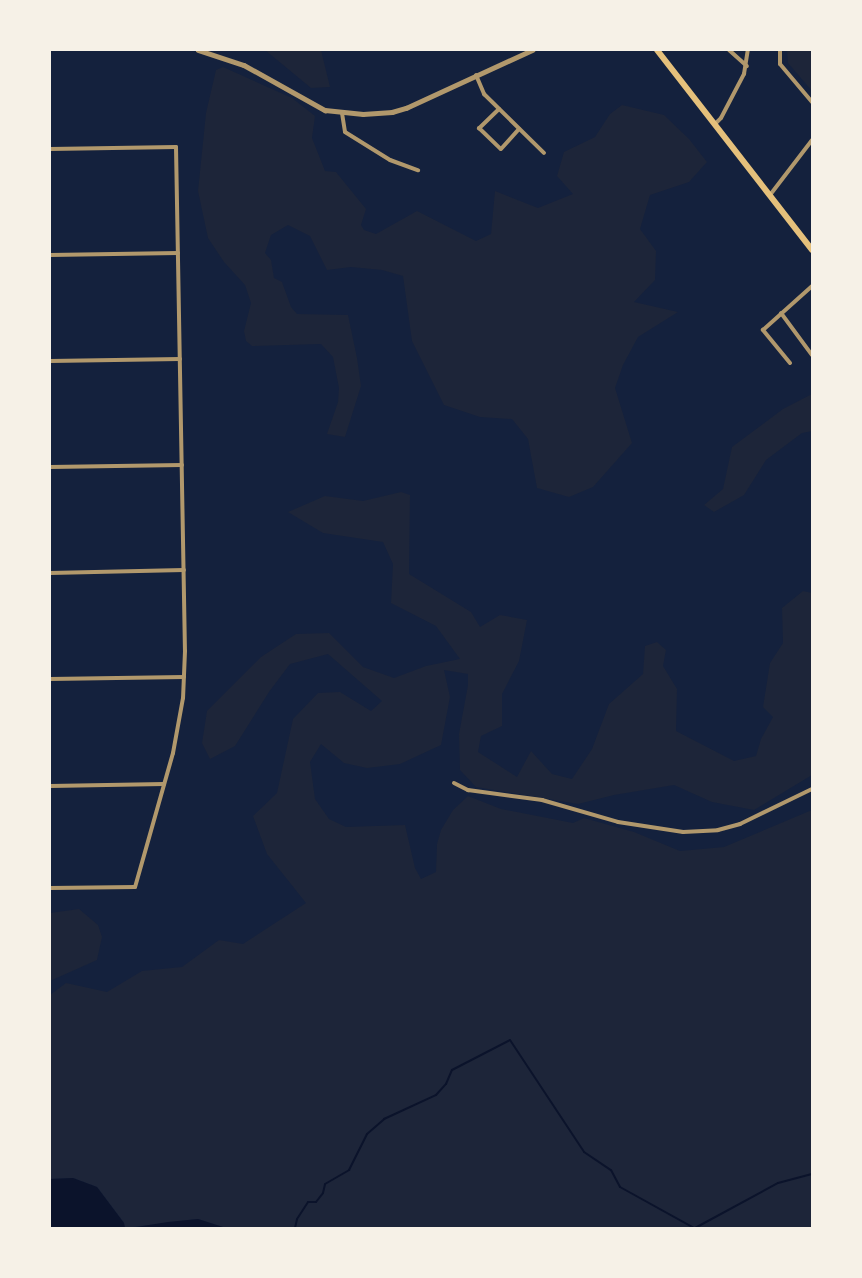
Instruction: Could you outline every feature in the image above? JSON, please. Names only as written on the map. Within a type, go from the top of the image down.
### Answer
[{"type":"highway","points":[[657,50],[813,250]]},
{"type":"street","points":[[198,50],[244,65],[309,104],[324,110],[342,113],[392,112],[532,50]]},
{"type":"street","points":[[729,50],[747,66]]},
{"type":"street","points":[[714,124],[721,118],[747,66],[748,50]]},
{"type":"street","points":[[780,50],[780,64],[813,102]]},
{"type":"street","points":[[476,75],[484,94],[544,153]]},
{"type":"street","points":[[499,108],[479,128],[501,149],[519,129]]},
{"type":"street","points":[[342,113],[345,132],[390,160],[418,170]]},
{"type":"street","points":[[770,195],[813,140]]},
{"type":"street","points":[[50,149],[176,147],[184,570],[184,677],[180,718],[135,887],[50,888]]},
{"type":"street","points":[[50,255],[178,253]]},
{"type":"street","points":[[790,363],[763,330],[813,286]]},
{"type":"street","points":[[781,313],[812,355]]},
{"type":"street","points":[[50,361],[180,358]]},
{"type":"street","points":[[50,467],[182,465]]},
{"type":"street","points":[[50,573],[184,570]]},
{"type":"street","points":[[50,679],[184,677]]},
{"type":"street","points":[[454,783],[468,790],[542,800],[618,822],[683,831],[718,830],[740,824],[813,789]]},
{"type":"street","points":[[50,786],[164,784]]},
{"type":"shaded area","points":[[265,50],[321,50],[330,87],[311,88]]},
{"type":"shaded area","points":[[787,50],[812,50],[812,91],[788,63]]},
{"type":"shaded area","points":[[223,67],[292,98],[315,116],[312,138],[325,171],[336,172],[366,209],[361,225],[364,230],[376,234],[417,211],[476,241],[491,234],[495,191],[538,208],[573,194],[557,176],[564,152],[595,137],[610,114],[622,105],[664,115],[689,139],[707,162],[689,182],[650,195],[640,229],[656,251],[655,280],[634,302],[678,312],[638,337],[623,365],[615,388],[632,443],[593,487],[569,497],[537,488],[528,439],[512,419],[480,417],[444,405],[412,341],[403,276],[382,270],[351,267],[327,270],[310,236],[288,225],[271,235],[265,253],[271,260],[274,278],[282,282],[291,307],[297,314],[348,315],[357,358],[361,386],[345,437],[327,434],[338,402],[339,388],[333,357],[321,344],[252,346],[246,341],[244,331],[251,303],[245,285],[224,262],[208,238],[198,191],[206,113],[216,70]]},
{"type":"shaded area","points":[[812,394],[812,431],[802,433],[766,460],[744,495],[714,512],[704,505],[723,489],[732,447],[783,409]]},
{"type":"shaded area","points":[[401,492],[410,495],[409,574],[471,612],[480,627],[500,615],[527,620],[519,661],[502,694],[502,726],[481,736],[478,752],[517,777],[531,751],[552,774],[572,779],[592,749],[609,704],[643,674],[645,646],[657,642],[666,650],[663,666],[677,689],[676,731],[734,761],[756,756],[761,739],[773,717],[763,707],[770,663],[783,643],[782,608],[803,591],[812,593],[812,775],[754,810],[712,802],[674,785],[614,795],[578,804],[476,787],[460,770],[459,734],[468,674],[444,670],[450,697],[441,745],[400,764],[367,768],[344,763],[321,744],[310,762],[315,799],[329,819],[346,827],[405,825],[415,868],[421,879],[436,872],[437,844],[441,830],[453,810],[468,796],[501,809],[573,823],[584,818],[634,832],[680,851],[724,847],[812,810],[812,1228],[226,1228],[198,1219],[125,1228],[124,1223],[97,1187],[73,1178],[50,1179],[50,995],[66,983],[107,992],[142,971],[182,967],[219,940],[243,944],[306,903],[267,854],[253,816],[277,793],[293,719],[318,693],[340,692],[371,711],[382,701],[328,654],[290,664],[269,692],[235,746],[210,759],[202,743],[207,711],[261,657],[296,634],[329,633],[363,667],[394,678],[426,666],[460,659],[436,626],[391,603],[393,564],[383,542],[323,533],[288,512],[325,496],[363,501]]},
{"type":"shaded area","points":[[79,909],[98,925],[102,937],[97,960],[50,981],[50,913]]},
{"type":"shaded area","points":[[73,1178],[97,1187],[124,1223],[125,1228],[50,1228],[50,1179]]},
{"type":"shaded area","points":[[198,1219],[226,1228],[130,1228],[168,1222]]},
{"type":"waterway","points":[[295,1228],[297,1219],[308,1202],[316,1202],[323,1193],[325,1184],[349,1170],[367,1134],[384,1119],[436,1095],[446,1084],[452,1070],[510,1040],[584,1152],[611,1170],[620,1187],[694,1228]]},
{"type":"waterway","points":[[695,1228],[778,1183],[812,1174]]}]
